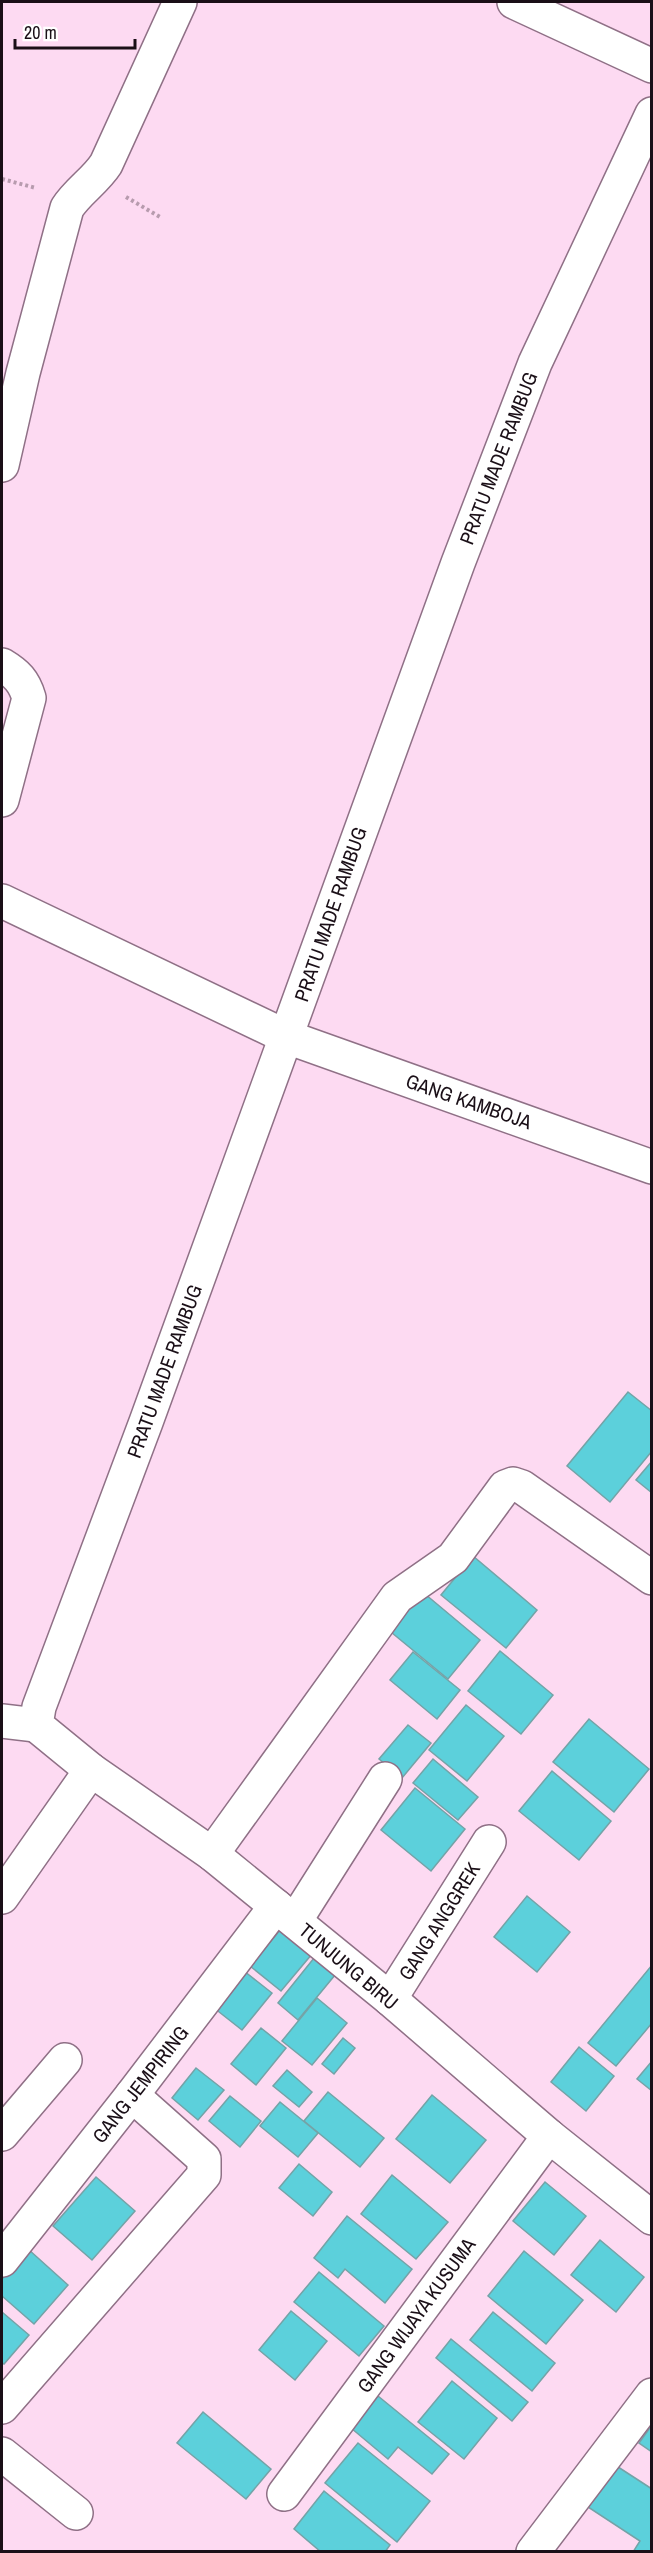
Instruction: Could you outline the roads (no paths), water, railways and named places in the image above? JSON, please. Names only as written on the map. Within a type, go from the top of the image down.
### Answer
[{"type":"street","points":[[2,465],[23,373],[67,208],[73,198],[101,172],[106,164],[180,2]]},
{"type":"street","points":[[514,2],[651,66]]},
{"type":"street","name":"PRATU MADE RAMBUG","points":[[36,1725],[39,1707],[287,1037],[412,685],[535,363],[651,114]]},
{"type":"street","points":[[2,665],[17,674],[25,685],[29,698],[2,800]]},
{"type":"street","name":"GANG KAMBOJA","points":[[2,901],[287,1037],[651,1167]]},
{"type":"street","points":[[212,1854],[398,1598],[453,1558],[505,1487],[513,1484],[522,1487],[651,1578]]},
{"type":"street","points":[[2,1721],[36,1725]]},
{"type":"street","name":"TUNJUNG BIRU","points":[[36,1725],[91,1770],[212,1854],[390,1999],[549,2136],[651,2218]]},
{"type":"street","points":[[2,1897],[91,1770]]},
{"type":"street","name":"GANG JEMPIRING","points":[[2,2260],[132,2095],[286,1914],[385,1779]]},
{"type":"street","name":"GANG ANGGREK","points":[[390,1999],[489,1842]]},
{"type":"street","points":[[2,2134],[65,2060]]},
{"type":"street","points":[[2,2407],[204,2175],[204,2159],[132,2095]]},
{"type":"street","name":"GANG WIJAYA KUSUMA","points":[[284,2494],[549,2136]]},
{"type":"street","points":[[533,2552],[651,2395]]},
{"type":"street","points":[[2,2454],[76,2513]]}]
